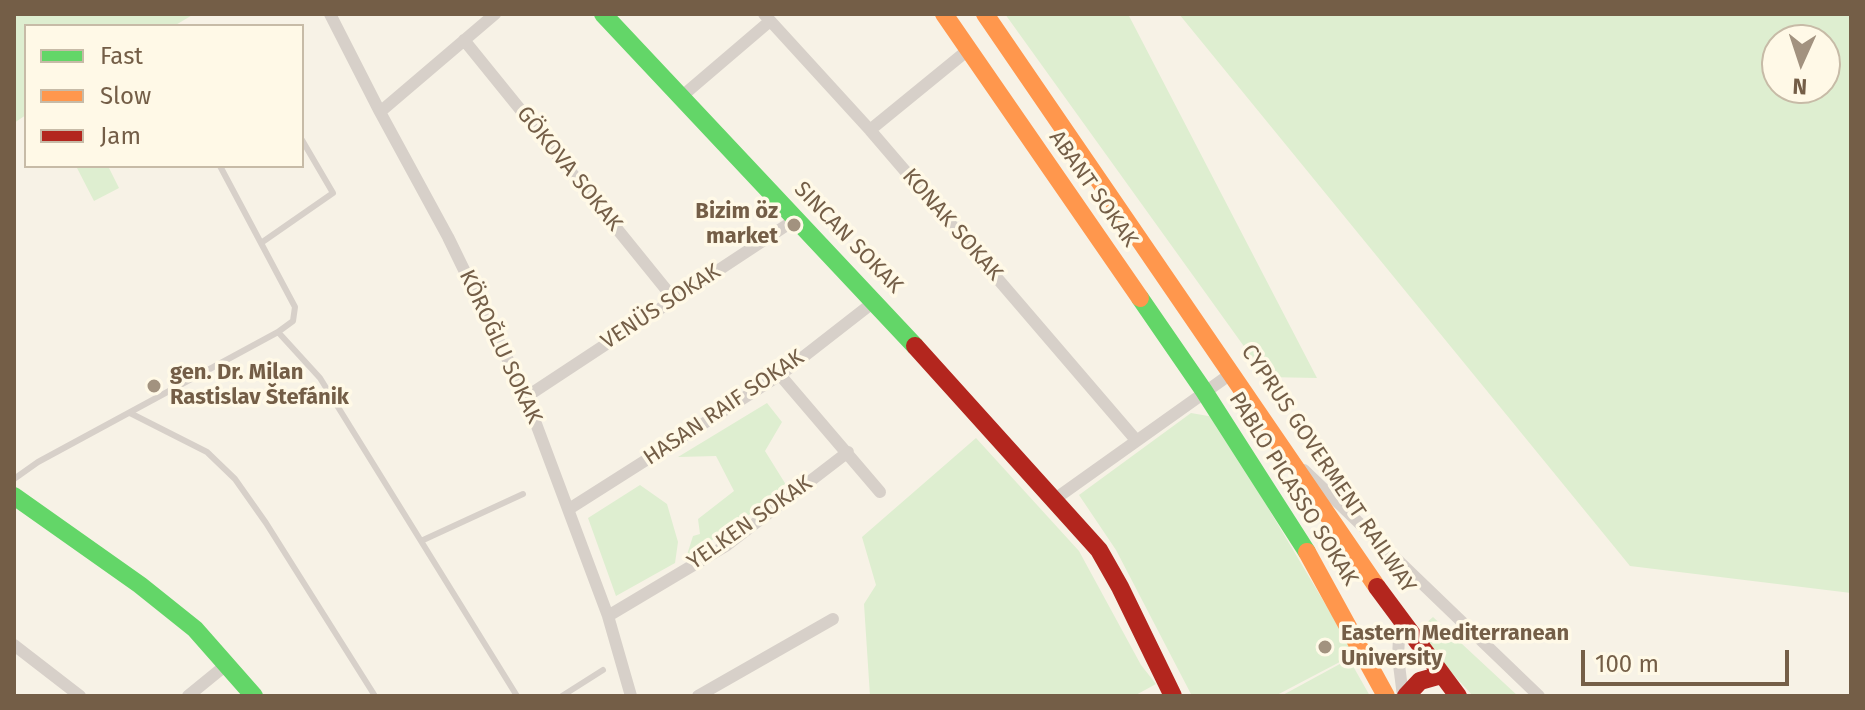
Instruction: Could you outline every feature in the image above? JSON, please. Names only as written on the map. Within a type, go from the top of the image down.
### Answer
[{"type":"street","name":"KÖROĞLU SOKAK","points":[[330,14],[448,237],[526,397],[608,616],[631,696]]},
{"type":"street","points":[[380,112],[495,14]]},
{"type":"street","name":"SINCAN SOKAK","points":[[603,14],[875,301],[1099,550],[1173,696]]},
{"type":"street","name":"ABANT SOKAK","points":[[944,14],[1204,391]]},
{"type":"street","name":"CYPRUS GOVERMENT RAILWAY","points":[[985,14],[1188,307],[1284,452],[1400,619],[1458,696]]},
{"type":"street","points":[[681,97],[767,17]]},
{"type":"street","name":"KONAK SOKAK","points":[[767,17],[870,130],[1136,440]]},
{"type":"street","name":"GÖKOVA SOKAK","points":[[464,40],[673,298]]},
{"type":"street","points":[[870,130],[968,50]]},
{"type":"street","name":"VENÜS SOKAK","points":[[526,397],[796,219]]},
{"type":"street","name":"HASAN RAIF SOKAK","points":[[569,509],[780,375],[875,301]]},
{"type":"street","points":[[1055,499],[1232,373]]},
{"type":"street","points":[[780,375],[880,492]]},
{"type":"street","name":"PABLO PICASSO SOKAK","points":[[1204,391],[1312,560],[1386,696]]},
{"type":"street","name":"YELKEN SOKAK","points":[[608,616],[727,545],[848,452]]},
{"type":"street","points":[[1284,452],[1366,527],[1539,696]]},
{"type":"street","points":[[14,496],[140,585],[195,629],[254,696]]},
{"type":"street","points":[[698,696],[833,619]]},
{"type":"street","points":[[1400,619],[1398,657],[1405,696]]},
{"type":"street","points":[[14,645],[80,696]]},
{"type":"street","points":[[188,696],[226,665]]},
{"type":"street","points":[[1405,696],[1420,681],[1441,675]]},
{"type":"lane","points":[[261,243],[333,193],[304,143]]},
{"type":"lane","points":[[14,479],[38,462],[293,321],[295,307],[221,168]]},
{"type":"lane","points":[[278,332],[320,378],[517,696]]},
{"type":"lane","points":[[130,413],[207,452],[235,479],[375,696]]},
{"type":"lane","points":[[421,541],[523,494]]},
{"type":"lane","points":[[562,696],[603,670]]},
{"type":"green space","points":[[14,14],[194,14],[177,24],[24,24],[24,116],[14,123]]},
{"type":"green space","points":[[1005,14],[1128,14],[1317,378],[1266,377]]},
{"type":"green space","points":[[1179,14],[1851,14],[1851,593],[1630,566]]},
{"type":"green space","points":[[77,168],[109,168],[119,188],[94,201]]},
{"type":"green space","points":[[767,403],[782,422],[765,451],[788,488],[686,558],[693,536],[700,534],[698,519],[734,491],[716,456],[678,457]]},
{"type":"green space","points":[[1191,413],[1214,417],[1355,654],[1275,696],[1192,696],[1116,550],[1079,495]]},
{"type":"green space","points":[[976,438],[1079,551],[1141,665],[1156,684],[1134,696],[870,696],[864,604],[876,585],[862,537]]},
{"type":"green space","points":[[640,485],[667,504],[678,542],[675,563],[616,596],[588,518]]},
{"type":"green space","points":[[1433,617],[1518,696],[1473,696],[1415,633]]},
{"type":"green space","points":[[1349,659],[1370,696],[1281,696]]},
{"type":"traffic: fast","points":[[603,14],[915,346]]},
{"type":"traffic: fast","points":[[1140,298],[1307,552]]},
{"type":"traffic: fast","points":[[14,496],[140,585],[195,629],[254,696]]},
{"type":"traffic: slow","points":[[944,14],[1140,298]]},
{"type":"traffic: slow","points":[[985,14],[1377,587]]},
{"type":"traffic: slow","points":[[1307,552],[1386,696]]},
{"type":"traffic: jam","points":[[915,346],[1099,550],[1173,696]]},
{"type":"traffic: jam","points":[[1377,587],[1458,696]]},
{"type":"traffic: jam","points":[[1406,696],[1420,681],[1441,675]]},
{"type":"place","name":"Bizim öz market","points":[[794,225]]},
{"type":"place","name":"gen. Dr. Milan Rastislav Štefánik","points":[[154,386]]},
{"type":"place","name":"Eastern Mediterranean University","points":[[1325,647]]}]
